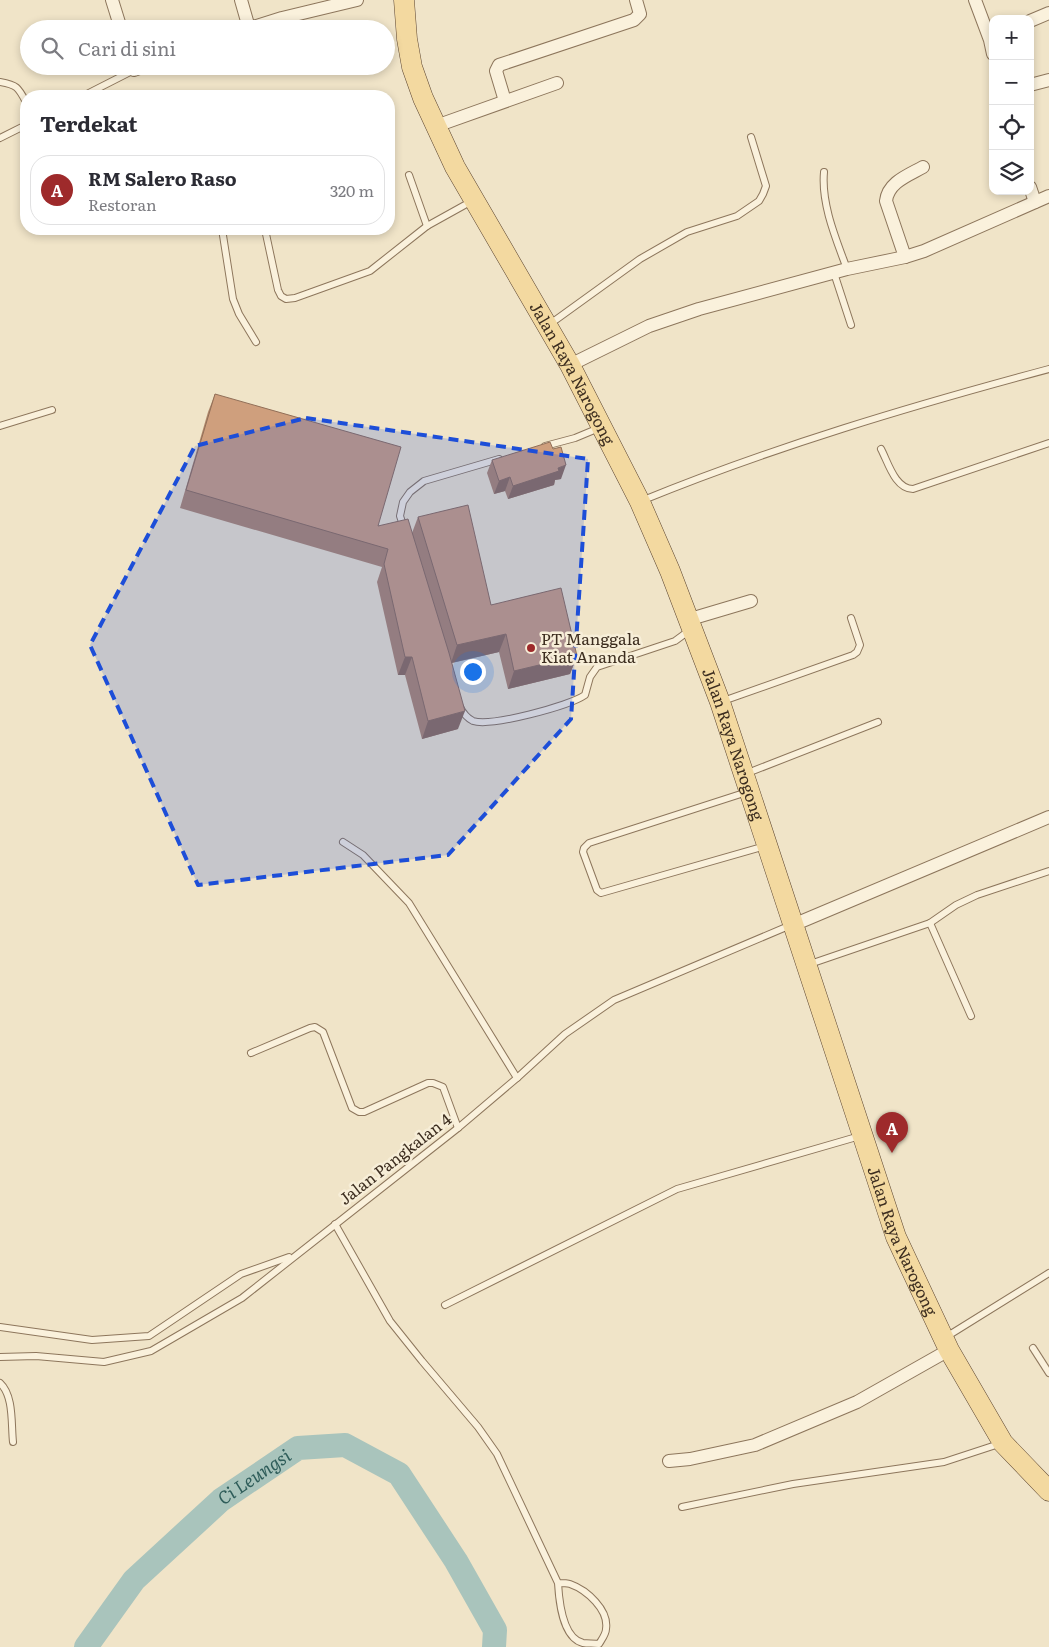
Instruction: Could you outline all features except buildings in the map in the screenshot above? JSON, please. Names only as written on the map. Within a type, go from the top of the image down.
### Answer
[{"type":"main road","name":"Jalan Raya Narogong","points":[[404,0],[406,39],[412,67],[423,98],[454,167],[570,365],[640,502],[670,571],[720,702],[896,1237],[946,1344],[1003,1442],[1047,1486]]},
{"type":"street","points":[[112,0],[118,20]]},
{"type":"street","points":[[241,0],[246,20]]},
{"type":"street","points":[[279,20],[357,0]]},
{"type":"street","points":[[505,102],[496,72],[499,65],[634,20],[640,14],[636,0]]},
{"type":"street","points":[[975,0],[989,32]]},
{"type":"street","points":[[1034,19],[1049,13]]},
{"type":"street","points":[[1034,84],[1049,80]]},
{"type":"street","points":[[436,126],[557,83]]},
{"type":"street","points":[[905,257],[886,200],[887,194],[896,183],[924,167]]},
{"type":"street","points":[[1033,195],[1035,202]]},
{"type":"street","points":[[570,365],[649,326],[699,309],[840,271],[905,257],[940,245],[1049,196]]},
{"type":"street","points":[[690,625],[751,601]]},
{"type":"street","points":[[792,925],[1049,817]]},
{"type":"street","points":[[669,1461],[690,1459],[754,1445],[857,1402],[946,1344]]},
{"type":"lane","points":[[95,90],[124,75]]},
{"type":"lane","points":[[0,82],[14,85],[20,92]]},
{"type":"lane","points":[[0,138],[20,127]]},
{"type":"lane","points":[[548,326],[640,259],[687,232],[737,216],[758,200],[766,186],[752,137]]},
{"type":"lane","points":[[824,172],[823,186],[835,236],[851,325]]},
{"type":"lane","points":[[409,175],[427,226]]},
{"type":"lane","points":[[266,235],[278,290],[281,296],[286,299],[294,298],[370,271],[427,226],[473,200]]},
{"type":"lane","points":[[223,235],[233,298],[239,314],[256,342]]},
{"type":"lane","points":[[640,502],[778,451],[932,400],[1049,369]]},
{"type":"lane","points":[[0,426],[52,410]]},
{"type":"lane","points":[[539,448],[575,438],[602,426]]},
{"type":"lane","points":[[881,449],[899,484],[908,489],[913,489],[1049,443]]},
{"type":"lane","points":[[406,535],[400,516],[403,502],[410,492],[424,481],[503,458]]},
{"type":"lane","points":[[720,702],[853,655],[857,652],[860,645],[851,618]]},
{"type":"lane","points":[[456,697],[464,715],[473,721],[504,720],[558,707],[585,695],[590,677],[597,667],[675,641],[690,625]]},
{"type":"lane","points":[[767,846],[601,893],[597,890],[583,852],[589,843],[746,783],[878,722]]},
{"type":"lane","points":[[343,842],[363,855],[409,903],[517,1078]]},
{"type":"lane","points":[[806,965],[930,923],[956,905],[977,895],[1049,871]]},
{"type":"lane","points":[[930,923],[971,1016]]},
{"type":"lane","name":"Jalan Pangkalan 4","points":[[0,1357],[36,1356],[104,1362],[151,1351],[242,1298],[458,1128],[565,1034],[614,1000],[792,925]]},
{"type":"lane","points":[[251,1053],[315,1027],[323,1032],[352,1108],[364,1112],[428,1083],[433,1083],[443,1087],[458,1128]]},
{"type":"lane","points":[[445,1305],[677,1189],[861,1135]]},
{"type":"lane","points":[[336,1224],[390,1321],[478,1427],[496,1454],[558,1583],[564,1620],[572,1636],[581,1643],[599,1644],[606,1632],[606,1622],[601,1608],[587,1593],[570,1584],[558,1583]]},
{"type":"lane","points":[[0,1327],[92,1340],[149,1336],[241,1274],[295,1255]]},
{"type":"lane","points":[[946,1344],[1049,1273]]},
{"type":"lane","points":[[1033,1348],[1049,1373]]},
{"type":"lane","points":[[0,1383],[7,1392],[12,1442]]},
{"type":"lane","points":[[682,1506],[793,1484],[944,1462],[1003,1442]]},
{"type":"highlighted area","points":[[306,418],[588,459],[571,719],[448,855],[198,885],[90,645],[195,446]]},
{"type":"waterway","name":"Ci Leungsi","points":[[86,1647],[134,1580],[221,1500],[298,1448],[345,1445],[399,1474],[456,1561],[495,1630],[494,1647]]},
{"type":"place","name":"PT Manggala Kiat Ananda","points":[[531,648]]},
{"type":"place","name":"RM Salero Raso","points":[[892,1153]]}]
